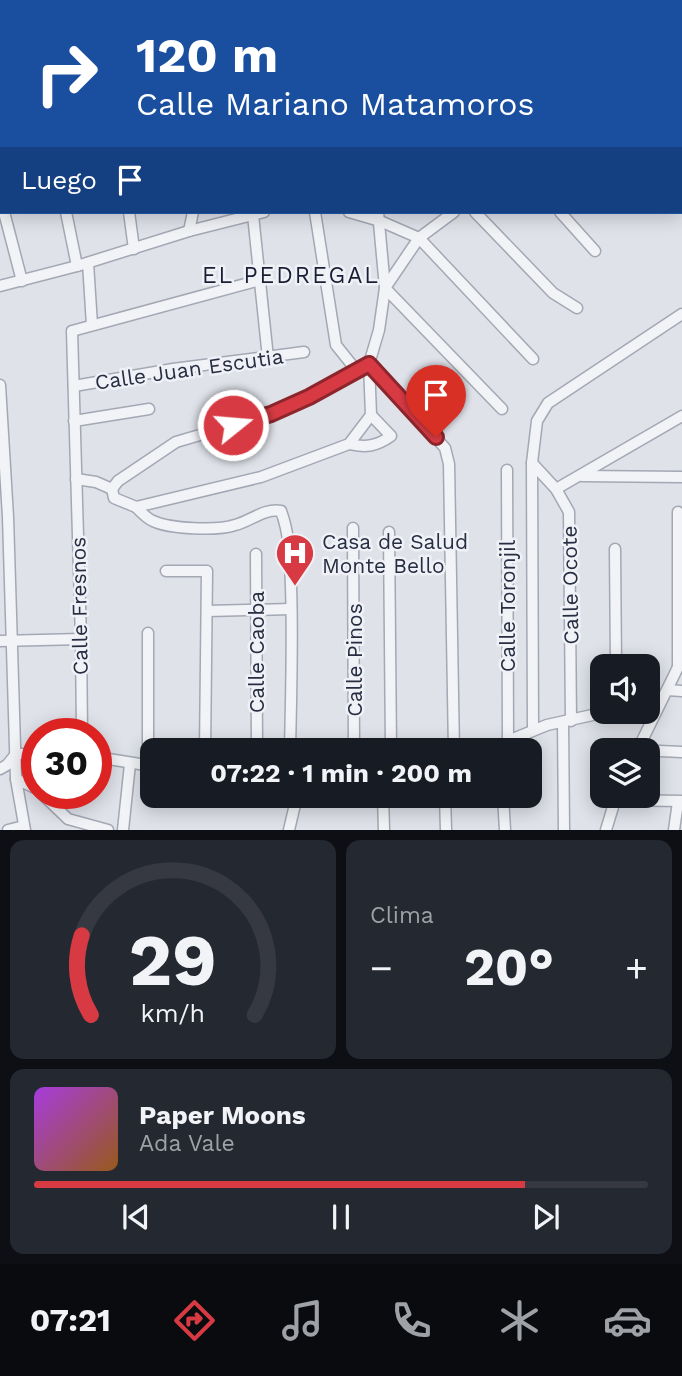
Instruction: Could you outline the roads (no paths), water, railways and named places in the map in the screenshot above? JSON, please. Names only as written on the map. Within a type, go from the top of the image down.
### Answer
[{"type":"street","points":[[5,214],[22,281]]},
{"type":"street","points":[[66,214],[77,266]]},
{"type":"street","points":[[129,214],[134,249]]},
{"type":"street","points":[[190,231],[195,214]]},
{"type":"street","points":[[0,286],[257,214]]},
{"type":"street","points":[[315,214],[336,345],[356,370]]},
{"type":"street","points":[[477,214],[554,293],[577,308]]},
{"type":"street","points":[[562,214],[595,251]]},
{"type":"street","points":[[253,215],[268,358]]},
{"type":"street","points":[[379,216],[419,237],[533,359]]},
{"type":"street","points":[[136,507],[261,477],[349,444],[371,415],[369,364],[380,330],[385,288],[379,216]]},
{"type":"street","points":[[385,288],[419,237],[442,216]]},
{"type":"street","points":[[88,263],[92,325],[260,280]]},
{"type":"street","points":[[385,288],[502,409]]},
{"type":"street","points":[[533,730],[532,463],[537,421],[548,403],[682,314]]},
{"type":"street","name":"Calle Fresnos","points":[[82,718],[72,331],[92,325]]},
{"type":"street","name":"Calle Juan Escutia","points":[[74,386],[173,369],[304,352]]},
{"type":"street","points":[[290,738],[289,550],[281,511],[272,510],[235,525],[215,528],[165,525],[152,521],[136,507],[114,498],[112,489],[118,481],[176,442],[271,414],[309,397],[369,364]]},
{"type":"street","points":[[369,364],[445,448],[450,478],[454,738]]},
{"type":"street","points":[[0,385],[5,640],[16,779],[24,828],[8,830]]},
{"type":"street","points":[[74,421],[149,409]]},
{"type":"street","points":[[349,444],[362,447],[379,444],[391,436],[371,415]]},
{"type":"street","points":[[556,489],[682,416]]},
{"type":"street","name":"Calle Ocote","points":[[532,463],[556,489],[569,512],[570,523],[564,830]]},
{"type":"street","name":"Calle Toronjil","points":[[507,470],[508,738]]},
{"type":"street","points":[[582,476],[682,477]]},
{"type":"street","points":[[76,480],[96,482],[112,489]]},
{"type":"street","points":[[660,698],[667,691],[680,663],[678,512]]},
{"type":"street","name":"Calle Pinos","points":[[353,528],[354,738]]},
{"type":"street","points":[[389,531],[391,738]]},
{"type":"street","points":[[615,549],[616,654]]},
{"type":"street","name":"Calle Caoba","points":[[256,554],[257,738]]},
{"type":"street","points":[[166,571],[207,571],[205,738]]},
{"type":"street","points":[[207,611],[291,608]]},
{"type":"street","points":[[148,634],[150,738]]},
{"type":"street","points":[[5,640],[81,639]]},
{"type":"street","points":[[667,691],[682,691]]},
{"type":"street","points":[[515,738],[533,730],[590,716]]},
{"type":"street","points":[[660,751],[682,752]]},
{"type":"street","points":[[16,754],[21,754]]},
{"type":"street","points":[[0,769],[16,754]]},
{"type":"street","points":[[112,760],[140,765]]},
{"type":"street","points":[[123,830],[130,764]]},
{"type":"street","points":[[16,779],[21,781]]},
{"type":"street","points":[[660,801],[680,802],[674,830]]},
{"type":"street","points":[[289,830],[294,808]]},
{"type":"street","points":[[383,808],[384,830]]},
{"type":"street","points":[[445,808],[446,830]]},
{"type":"street","points":[[504,808],[505,830]]},
{"type":"street","points":[[606,830],[612,808]]},
{"type":"street","points":[[58,809],[68,819],[108,830]]},
{"type":"place","name":"Casa de Salud Monte Bello","points":[[295,587]]},
{"type":"district","name":"EL PEDREGAL","points":[[291,275]]}]
